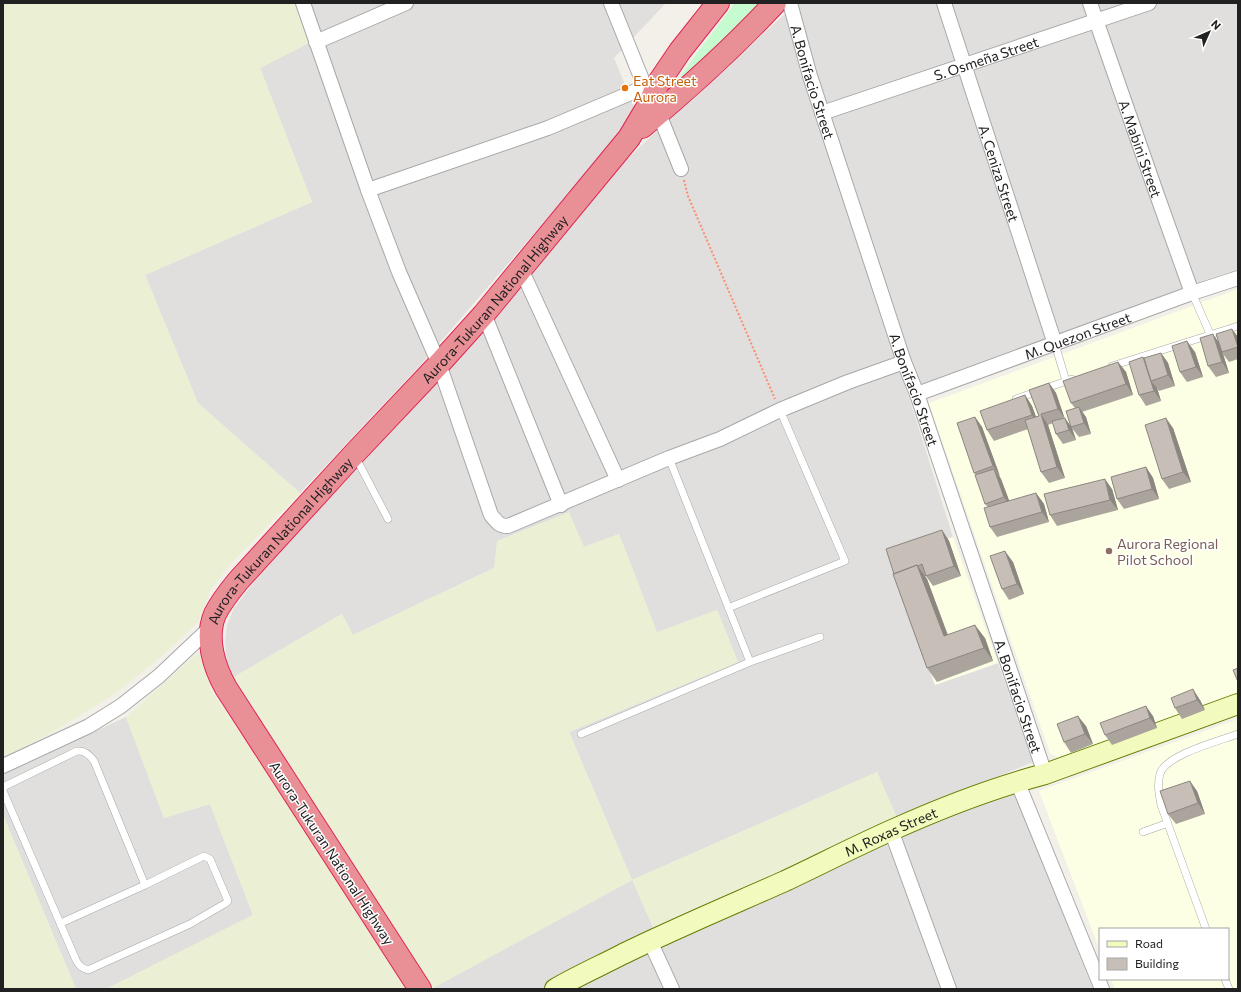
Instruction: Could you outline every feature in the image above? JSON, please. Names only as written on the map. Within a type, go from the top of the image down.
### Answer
[{"type":"highway","name":"Aurora-Tukuran National Highway","points":[[420,989],[226,688],[218,673],[213,657],[212,626],[215,615],[224,598],[238,581],[484,314],[629,138],[652,101],[657,85],[680,51],[718,3]]},
{"type":"highway","name":"Aurora-Tukuran National Highway","points":[[652,101],[706,72],[776,3]]},
{"type":"street","points":[[303,3],[398,272],[439,364],[492,515],[496,522],[502,526],[508,526],[669,458],[720,439],[780,410],[848,382],[904,362]]},
{"type":"street","points":[[316,42],[406,3]]},
{"type":"street","points":[[611,3],[682,169]]},
{"type":"street","name":"A. Bonifacio Street","points":[[790,3],[810,76],[904,362],[917,394],[1045,774]]},
{"type":"street","name":"A. Ceniza Street","points":[[944,3],[1055,344]]},
{"type":"street","name":"A. Mabini Street","points":[[1090,3],[1192,293]]},
{"type":"street","name":"S. Osmeña Street","points":[[822,113],[1149,3]]},
{"type":"street","points":[[368,190],[548,128],[652,101]]},
{"type":"street","points":[[521,269],[618,480]]},
{"type":"street","name":"M. Quezon Street","points":[[917,394],[1192,293],[1238,278]]},
{"type":"street","points":[[484,314],[560,505]]},
{"type":"street","points":[[3,766],[89,726],[121,706],[159,676],[212,626]]},
{"type":"street","name":"M. Roxas Street","points":[[555,989],[570,980],[650,941],[828,862],[891,830],[976,795],[1017,781],[1045,774],[1238,704]]},
{"type":"street","points":[[1017,781],[1102,989]]},
{"type":"street","points":[[891,830],[949,989]]},
{"type":"street","points":[[650,941],[672,989]]},
{"type":"lane","points":[[1192,293],[1211,336]]},
{"type":"lane","points":[[1104,369],[1211,336],[1238,326]]},
{"type":"lane","points":[[1055,344],[1066,380]]},
{"type":"lane","points":[[1009,401],[1081,376]]},
{"type":"lane","points":[[728,608],[845,561],[780,410]]},
{"type":"lane","points":[[354,454],[388,519]]},
{"type":"lane","points":[[669,458],[750,662]]},
{"type":"lane","points":[[581,734],[750,662],[820,637]]},
{"type":"lane","points":[[1206,928],[1161,805],[1158,786],[1160,773],[1165,765],[1180,755],[1238,734]]},
{"type":"lane","points":[[3,787],[77,752],[83,751],[88,754],[94,761],[145,885]]},
{"type":"lane","points":[[3,791],[79,965],[83,969],[88,970],[190,924],[228,901],[210,859],[205,856],[61,923]]},
{"type":"lane","points":[[1143,832],[1168,823]]},
{"type":"path","points":[[682,169],[688,196],[780,410]]},
{"type":"shaded area","points":[[3,3],[297,3],[309,43],[260,68],[312,202],[145,275],[198,403],[300,493],[235,559],[211,589],[198,622],[162,656],[116,693],[51,733],[3,758]]},
{"type":"shaded area","points":[[297,3],[666,3],[614,58],[637,114],[425,360],[300,493],[198,403],[145,275],[312,202],[260,68],[308,43]]},
{"type":"shaded area","points":[[797,3],[1238,3],[1238,269],[907,391],[953,537],[890,559],[935,685],[998,663],[1033,762],[897,818],[877,772],[632,880],[569,732],[738,662],[717,610],[657,633],[619,534],[584,547],[494,568],[353,635],[342,614],[234,677],[227,662],[225,642],[227,625],[234,608],[254,582],[626,160]]},
{"type":"shaded area","name":"Aurora Regional Pilot School","points":[[1238,289],[1238,699],[1067,763],[1050,753],[929,403]]},
{"type":"shaded area","points":[[569,512],[584,547],[619,534],[657,632],[717,610],[738,662],[569,732],[632,880],[433,988],[234,677],[342,614],[353,635],[494,568],[497,541]]},
{"type":"shaded area","points":[[953,537],[998,663],[935,685],[889,559]]},
{"type":"shaded area","points":[[199,652],[211,690],[310,837],[407,989],[106,989],[253,915],[210,804],[164,818],[126,717]]},
{"type":"shaded area","points":[[126,717],[164,818],[210,804],[253,915],[106,989],[76,989],[3,815],[3,774]]},
{"type":"shaded area","points":[[1238,719],[1238,989],[1115,989],[1111,980],[1229,980],[1229,928],[1099,928],[1099,948],[1039,791]]},
{"type":"shaded area","points":[[877,772],[897,818],[654,930],[632,880]]},
{"type":"shaded area","points":[[1013,790],[1093,989],[409,989],[433,988],[632,880],[910,829]]},
{"type":"shaded area","points":[[3,815],[76,989],[3,989]]},
{"type":"green space","points":[[735,3],[762,3],[663,100],[692,60]]},
{"type":"building","points":[[1232,329],[1238,347],[1222,352],[1216,334]]},
{"type":"building","points":[[1213,334],[1222,362],[1208,366],[1200,338]]},
{"type":"building","points":[[1187,341],[1196,367],[1180,372],[1172,346]]},
{"type":"building","points":[[1161,353],[1168,375],[1151,381],[1144,358]]},
{"type":"building","points":[[1143,357],[1154,391],[1139,395],[1129,362]]},
{"type":"building","points":[[1118,362],[1126,384],[1071,403],[1063,381]]},
{"type":"building","points":[[1049,383],[1058,409],[1041,414],[1057,467],[1041,472],[1025,420],[1039,416],[1029,390]]},
{"type":"building","points":[[1025,395],[1032,415],[987,430],[980,411]]},
{"type":"building","points":[[1079,407],[1084,423],[1071,427],[1066,411]]},
{"type":"building","points":[[975,417],[993,466],[974,473],[957,423]]},
{"type":"building","points":[[1065,418],[1069,430],[1056,434],[1052,421]]},
{"type":"building","points":[[1166,418],[1183,472],[1162,479],[1145,425]]},
{"type":"building","points":[[1146,467],[1152,489],[1117,499],[1111,477]]},
{"type":"building","points":[[994,469],[1004,497],[985,504],[975,475]]},
{"type":"building","points":[[1105,479],[1110,500],[1050,515],[1044,494]]},
{"type":"building","points":[[1036,493],[1042,512],[990,527],[984,508]]},
{"type":"building","points":[[942,530],[954,566],[926,576],[922,564],[894,574],[886,549]]},
{"type":"building","points":[[1005,551],[1017,584],[1002,589],[990,556]]},
{"type":"building","points":[[917,565],[944,636],[975,625],[984,648],[927,668],[893,574]]},
{"type":"building","points":[[1238,668],[1238,682],[1233,670]]},
{"type":"building","points":[[1193,689],[1197,700],[1175,708],[1171,698]]},
{"type":"building","points":[[1146,706],[1150,718],[1105,735],[1100,723]]},
{"type":"building","points":[[1078,716],[1085,734],[1064,742],[1057,724]]},
{"type":"building","points":[[1190,781],[1198,803],[1168,814],[1160,791]]},
{"type":"place","name":"Eat Street Aurora","points":[[625,88]]},
{"type":"place","name":"Aurora Regional Pilot School","points":[[1109,551]]}]
